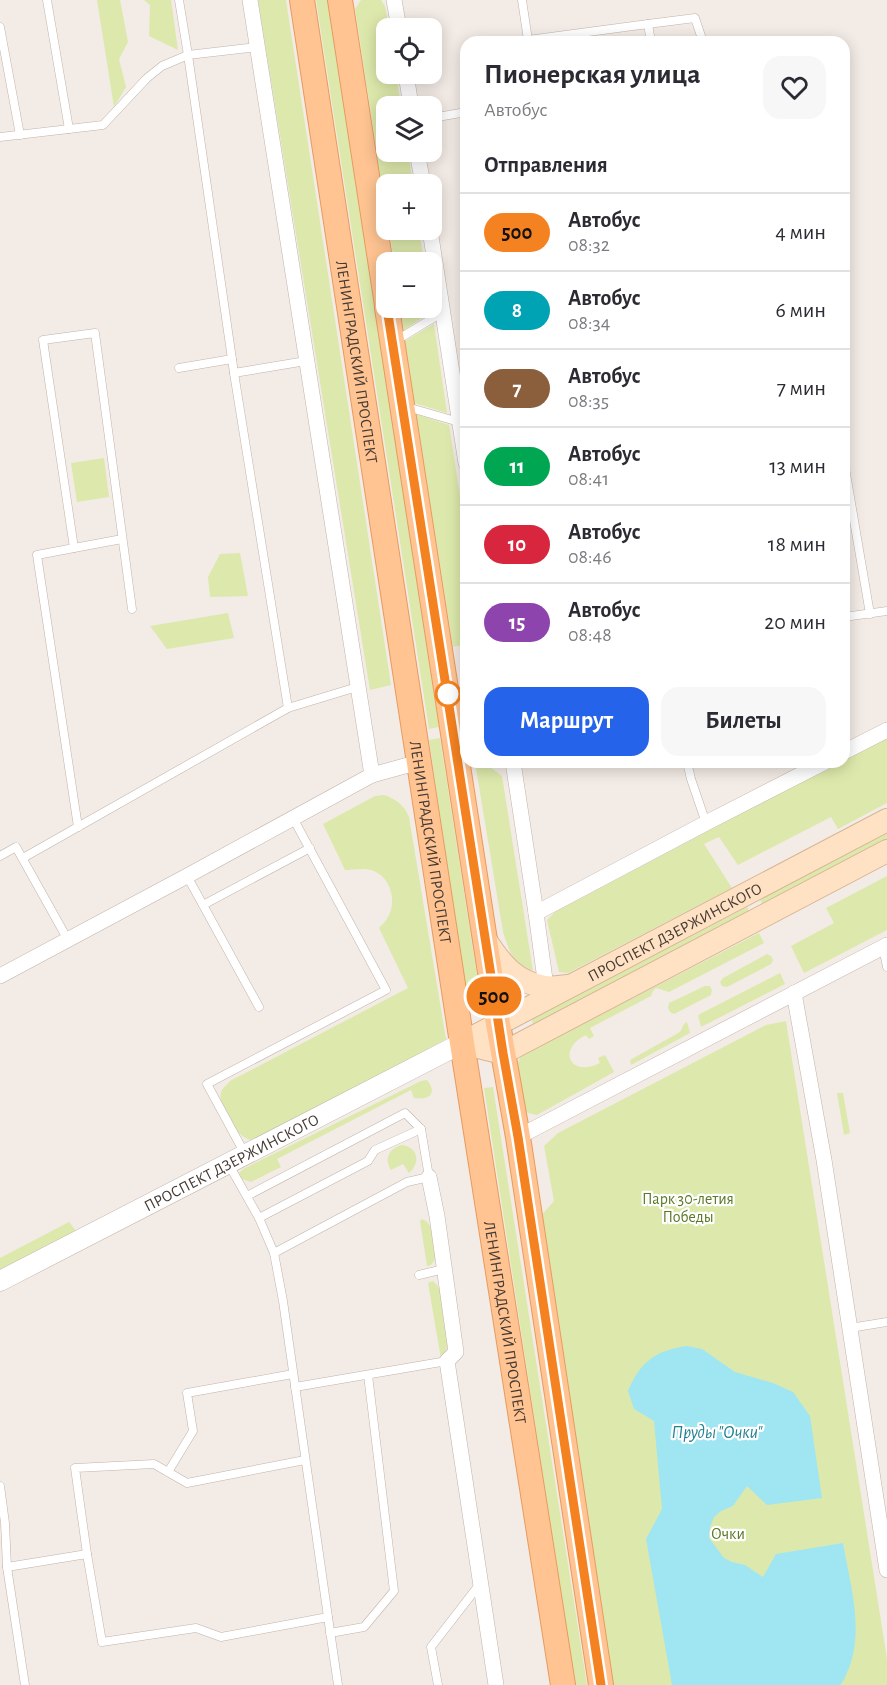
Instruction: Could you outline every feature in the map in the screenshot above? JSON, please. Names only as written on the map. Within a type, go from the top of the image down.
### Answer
[{"type":"main road","name":"ЛЕНИНГРАДСКИЙ ПРОСПЕКТ","points":[[302,0],[563,1685]]},
{"type":"main road","points":[[340,0],[379,252]]},
{"type":"main road","points":[[389,318],[498,1024],[518,1137],[601,1685]]},
{"type":"main road","name":"ПРОСПЕКТ ДЗЕРЖИНСКОГО","points":[[462,1042],[887,820]]},
{"type":"main road","name":"ПРОСПЕКТ ДЗЕРЖИНСКОГО","points":[[503,1053],[887,851]]},
{"type":"main road","points":[[487,942],[501,963],[519,978],[546,987],[570,986]]},
{"type":"main road","points":[[462,1042],[503,1053]]},
{"type":"street","points":[[250,0],[372,775]]},
{"type":"street","points":[[394,0],[397,18]]},
{"type":"street","points":[[432,240],[460,406]]},
{"type":"street","points":[[850,749],[887,730]]},
{"type":"street","points":[[0,976],[372,775],[419,762]]},
{"type":"street","points":[[514,768],[546,987]]},
{"type":"street","points":[[536,913],[811,768]]},
{"type":"street","points":[[518,1137],[885,946]]},
{"type":"street","points":[[794,993],[824,1160],[850,1328],[882,1499],[887,1570]]},
{"type":"street","name":"ПРОСПЕКТ ДЗЕРЖИНСКОГО","points":[[0,1281],[462,1042]]},
{"type":"street","points":[[429,1177],[437,1216],[456,1352],[447,1361],[494,1685]]},
{"type":"lane","points":[[47,0],[69,129]]},
{"type":"lane","points":[[179,0],[234,373],[288,708]]},
{"type":"lane","points":[[522,0],[527,36]]},
{"type":"lane","points":[[559,36],[695,18],[701,36]]},
{"type":"lane","points":[[648,24],[650,36]]},
{"type":"lane","points":[[0,27],[20,135]]},
{"type":"lane","points":[[590,32],[590,36]]},
{"type":"lane","points":[[0,137],[103,125],[147,78],[162,66],[188,55],[257,47]]},
{"type":"lane","points":[[442,116],[460,113]]},
{"type":"lane","points":[[393,342],[443,312]]},
{"type":"lane","points":[[74,548],[43,340],[95,333],[132,609]]},
{"type":"lane","points":[[179,368],[232,359]]},
{"type":"lane","points":[[234,373],[306,362]]},
{"type":"lane","points":[[403,405],[460,421]]},
{"type":"lane","points":[[850,497],[870,614]]},
{"type":"lane","points":[[78,827],[37,555],[122,539]]},
{"type":"lane","points":[[850,616],[887,611]]},
{"type":"lane","points":[[23,858],[288,708],[357,687]]},
{"type":"lane","points":[[688,768],[706,823]]},
{"type":"lane","points":[[293,818],[386,990],[207,1084],[237,1159],[247,1196],[274,1253],[283,1301],[338,1685]]},
{"type":"lane","points":[[0,856],[16,847],[68,940]]},
{"type":"lane","points":[[203,904],[310,848]]},
{"type":"lane","points":[[187,876],[259,1007]]},
{"type":"lane","points":[[885,946],[887,967]]},
{"type":"lane","points":[[247,1196],[405,1113],[421,1129],[429,1177],[407,1182],[274,1253]]},
{"type":"lane","points":[[259,1218],[368,1161],[375,1150],[421,1129]]},
{"type":"lane","points":[[419,1275],[444,1269]]},
{"type":"lane","points":[[850,1328],[887,1322]]},
{"type":"lane","points":[[295,1387],[447,1361]]},
{"type":"lane","points":[[168,1472],[193,1431],[187,1393],[293,1374]]},
{"type":"lane","points":[[330,1633],[364,1627],[394,1591],[368,1375]]},
{"type":"lane","points":[[304,1460],[188,1484],[154,1464],[75,1468],[102,1642],[196,1628],[221,1637],[328,1617]]},
{"type":"lane","points":[[0,1486],[8,1567],[25,1685]]},
{"type":"lane","points":[[8,1567],[87,1554]]},
{"type":"lane","points":[[438,1685],[431,1647],[480,1584]]},
{"type":"green space","points":[[97,0],[120,0],[128,42],[119,59],[126,87],[114,107]]},
{"type":"green space","points":[[144,0],[171,0],[178,50],[149,36],[150,5]]},
{"type":"green space","points":[[258,0],[286,0],[391,685],[370,690]]},
{"type":"green space","points":[[316,0],[328,0],[439,727],[429,729]]},
{"type":"green space","points":[[361,0],[381,0],[385,6],[387,18],[376,18],[376,84],[398,84],[399,96],[376,96],[376,147],[355,9]]},
{"type":"green space","points":[[378,162],[410,162],[411,174],[380,174]]},
{"type":"green space","points":[[391,240],[421,240],[422,252],[392,252]]},
{"type":"green space","points":[[402,318],[422,318],[404,330]]},
{"type":"green space","points":[[434,324],[447,413],[414,403],[405,341]]},
{"type":"green space","points":[[416,414],[449,425],[460,496],[460,645],[453,647]]},
{"type":"green space","points":[[104,458],[109,497],[77,502],[71,463]]},
{"type":"green space","points":[[240,553],[248,596],[210,597],[208,577],[220,554]]},
{"type":"green space","points":[[228,613],[234,638],[167,649],[150,626]]},
{"type":"green space","points":[[887,737],[887,803],[838,829],[831,817],[738,865],[719,837],[704,844],[732,888],[568,973],[559,972],[547,920],[555,912],[827,768],[850,768],[850,756]]},
{"type":"green space","points":[[440,738],[479,988],[476,992],[471,993],[466,990],[429,740]]},
{"type":"green space","points":[[476,768],[491,768],[502,776],[533,971],[516,960],[503,932]]},
{"type":"green space","points":[[384,795],[399,803],[409,817],[446,1039],[261,1139],[250,1140],[238,1131],[224,1111],[220,1098],[221,1092],[230,1081],[408,988],[379,928],[391,911],[392,904],[391,891],[385,879],[371,870],[345,870],[323,824],[375,796]]},
{"type":"green space","points":[[887,832],[887,839],[762,904],[760,899]]},
{"type":"green space","points":[[887,876],[887,930],[804,973],[791,946],[834,923],[826,908]]},
{"type":"green space","points":[[747,907],[749,911],[535,1024],[532,1023],[532,1018]]},
{"type":"green space","points":[[759,933],[764,943],[669,992],[656,988],[651,996],[590,1028],[594,1036],[589,1039],[586,1035],[572,1047],[570,1060],[574,1064],[589,1067],[600,1063],[598,1058],[605,1055],[614,1072],[537,1115],[528,1113],[523,1107],[517,1064],[521,1056]]},
{"type":"green space","points":[[767,954],[773,960],[771,964],[727,987],[722,986],[720,982],[723,978]]},
{"type":"green space","points":[[780,973],[785,984],[701,1027],[698,1015]]},
{"type":"green space","points":[[705,986],[710,986],[711,995],[674,1014],[670,1012],[669,1003]]},
{"type":"green space","name":"Очки","points":[[786,1021],[887,1659],[887,1685],[612,1685],[540,1217],[554,1201],[544,1146],[558,1133],[766,1025]]},
{"type":"green space","points":[[687,1022],[690,1033],[631,1065],[630,1060],[680,1032]]},
{"type":"green space","points":[[427,1080],[432,1089],[428,1097],[414,1098],[411,1090],[277,1159],[281,1167],[251,1182],[242,1179],[239,1173],[243,1169]]},
{"type":"green space","points":[[493,1087],[587,1685],[575,1685],[484,1088]]},
{"type":"green space","points":[[837,1093],[843,1093],[850,1133],[844,1135]]},
{"type":"green space","points":[[402,1145],[412,1149],[416,1156],[415,1165],[409,1173],[403,1164],[391,1170],[388,1162],[391,1151]]},
{"type":"green space","points":[[422,1219],[432,1230],[436,1258],[431,1265],[427,1266],[420,1221]]},
{"type":"green space","points":[[69,1222],[76,1231],[0,1271],[0,1258]]},
{"type":"green space","points":[[433,1281],[441,1292],[448,1336],[445,1353],[441,1359],[428,1283]]},
{"type":"water","name":"Пруды \"Очки\"","points":[[687,1346],[702,1349],[735,1372],[773,1383],[793,1392],[810,1416],[822,1498],[767,1505],[747,1486],[733,1506],[714,1517],[709,1538],[724,1558],[745,1565],[763,1577],[776,1554],[843,1543],[856,1622],[853,1653],[849,1668],[840,1685],[672,1685],[646,1539],[662,1509],[654,1421],[634,1409],[628,1391],[638,1372],[650,1359],[666,1351]]},
{"type":"bus line","name":"500","points":[[389,318],[518,1137],[601,1685]]},
{"type":"park label","name":"Парк 30-летия Победы","points":[[688,1207]]}]
